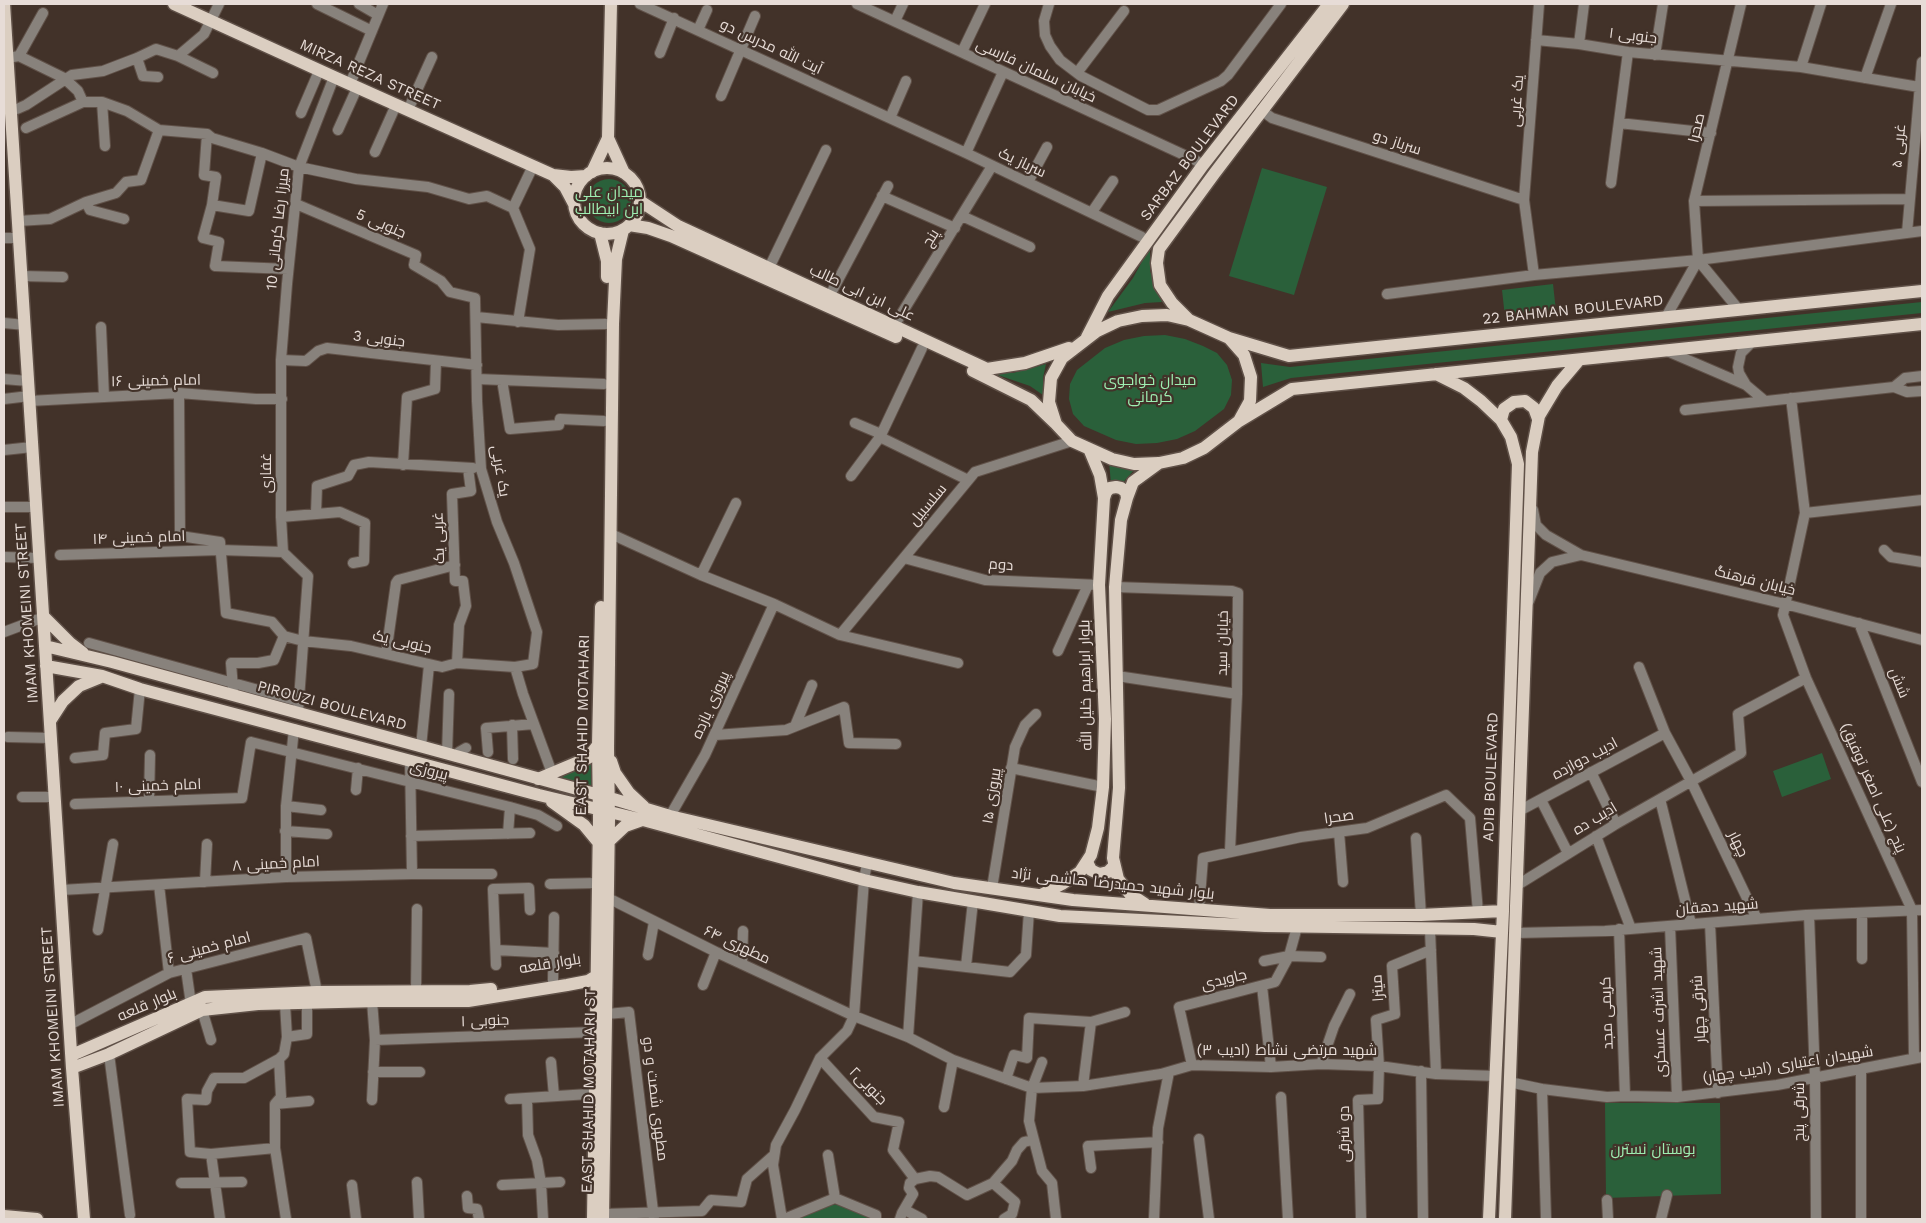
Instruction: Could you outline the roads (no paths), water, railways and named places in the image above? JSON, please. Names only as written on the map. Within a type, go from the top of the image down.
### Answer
[{"type":"main road","name":"IMAM KHOMEINI STREET","points":[[4,4],[4,23],[13,57],[8,144],[18,221],[72,1062],[84,1219]]},
{"type":"main road","name":"MIRZA REZA STREET","points":[[174,4],[553,175]]},
{"type":"main road","points":[[553,175],[565,188],[580,220],[589,228],[600,233],[612,234],[626,228],[639,210],[640,201],[637,188],[624,173],[608,138],[611,4]]},
{"type":"main road","name":"SARBAZ BOULEVARD","points":[[1082,342],[1108,296],[1203,165],[1329,4]]},
{"type":"main road","name":"SARBAZ BOULEVARD","points":[[1189,320],[1172,303],[1160,284],[1158,253],[1261,110],[1343,4]]},
{"type":"main road","points":[[574,204],[576,189],[589,174],[608,138]]},
{"type":"main road","points":[[553,175],[571,177],[589,174],[598,169],[612,168],[624,173]]},
{"type":"main road","name":"علی ابن ابی طالب","points":[[640,201],[678,226],[987,369],[1004,368],[1043,358],[1082,342]]},
{"type":"main road","name":"علی ابن ابی طالب","points":[[626,228],[648,228],[671,236],[922,348],[1031,400],[1056,424]]},
{"type":"main road","name":"EAST SHAHID MOTAHARI","points":[[603,746],[611,534],[613,324],[616,259],[626,228]]},
{"type":"main road","name":"EAST SHAHID MOTAHARI","points":[[600,233],[607,261],[604,384],[604,841],[598,883],[595,1032],[600,1218]]},
{"type":"main road","name":"22 BAHMAN BOULEVARD","points":[[1229,338],[1289,356],[1922,291]]},
{"type":"main road","points":[[1239,421],[1250,401],[1251,378],[1244,355],[1229,338],[1189,320],[1167,315],[1142,316],[1118,321],[1097,331],[1062,358],[1051,378],[1049,402],[1056,424],[1072,441],[1090,451],[1112,459],[1134,464],[1159,463],[1183,458],[1204,448],[1239,421],[1292,389],[1922,324]]},
{"type":"main road","name":"ADIB BOULEVARD","points":[[1489,1219],[1498,1022],[1508,932],[1516,886],[1532,452],[1538,419],[1557,386],[1579,360]]},
{"type":"main road","name":"ADIB BOULEVARD","points":[[1436,374],[1464,388],[1501,420],[1511,437],[1518,464],[1503,911],[1508,932],[1512,1023],[1505,1219]]},
{"type":"main road","points":[[1501,420],[1504,409],[1509,405],[1514,402],[1525,401],[1534,408],[1538,419]]},
{"type":"main road","name":"بلوار ابراهیم خلیل الله","points":[[1041,895],[1080,872],[1092,855],[1098,828],[1103,787],[1105,719],[1094,585],[1104,498],[1100,475],[1090,451]]},
{"type":"main road","name":"بلوار ابراهیم خلیل الله","points":[[1147,905],[1130,894],[1118,879],[1113,858],[1119,788],[1115,587],[1121,520],[1127,498],[1133,482],[1159,463]]},
{"type":"main road","points":[[1104,498],[1110,488],[1116,487],[1126,492],[1127,498]]},
{"type":"main road","points":[[44,616],[77,650],[90,656]]},
{"type":"main road","name":"PIROUZI BOULEVARD","points":[[45,646],[298,707],[421,747],[457,753],[536,778],[604,796]]},
{"type":"main road","points":[[50,722],[63,701],[78,686],[105,677],[112,662]]},
{"type":"main road","points":[[46,666],[105,677],[140,689],[604,811]]},
{"type":"main road","points":[[603,746],[614,773],[644,814],[604,841],[571,815],[535,793],[536,778],[588,758],[603,746]]},
{"type":"main road","name":"بلوار شهید حمیدرضا هاشمی نژاد","points":[[604,796],[644,814],[864,880],[918,892],[1060,916],[1297,927],[1508,932]]},
{"type":"main road","name":"بلوار شهید حمیدرضا هاشمی نژاد","points":[[604,811],[670,816],[954,883],[1073,900],[1270,915],[1421,915],[1503,911]]},
{"type":"main road","name":"EAST SHAHID MOTAHARI ST","points":[[600,1218],[607,1014],[608,898],[604,841]]},
{"type":"main road","points":[[1087,862],[1091,870],[1099,874],[1108,872],[1114,866]]},
{"type":"main road","name":"بلوار قلعه","points":[[72,1062],[205,997],[317,992],[470,991],[553,981],[588,973],[596,976]]},
{"type":"main road","name":"بلوار قلعه","points":[[72,1062],[109,1054],[202,1010],[258,1004],[307,1002],[468,1001],[574,984],[588,981],[596,976]]},
{"type":"main road","points":[[4,1216],[37,1219]]},
{"type":"street","points":[[178,56],[204,34],[219,4]]},
{"type":"street","points":[[317,4],[372,31]]},
{"type":"street","points":[[359,4],[378,16]]},
{"type":"street","points":[[338,130],[383,4]]},
{"type":"street","name":"آیت الله مدرس دو","points":[[640,4],[890,118]]},
{"type":"street","name":"خیابان سلمان فارسی","points":[[856,4],[1203,165]]},
{"type":"street","points":[[895,21],[903,4]]},
{"type":"street","points":[[962,52],[985,4]]},
{"type":"street","points":[[1049,4],[1044,21],[1045,35],[1060,60],[1077,72],[1148,110],[1158,110],[1221,81],[1228,75],[1282,4]]},
{"type":"street","name":"یک غربی","points":[[1534,275],[1524,200],[1539,4]]},
{"type":"street","points":[[1579,44],[1584,4]]},
{"type":"street","points":[[1655,54],[1663,4]]},
{"type":"street","name":"صحرا","points":[[1698,260],[1694,201],[1741,4]]},
{"type":"street","points":[[1801,67],[1821,4]]},
{"type":"street","points":[[1865,78],[1891,4]]},
{"type":"street","points":[[698,30],[707,10]]},
{"type":"street","points":[[1077,72],[1124,11]]},
{"type":"street","points":[[43,13],[13,57],[64,78],[78,91],[84,102]]},
{"type":"street","points":[[721,96],[754,16]]},
{"type":"street","points":[[660,53],[674,18]]},
{"type":"street","name":"جنوبی ۱","points":[[1536,40],[1579,44],[1628,52],[1801,67],[1919,87]]},
{"type":"street","points":[[17,109],[26,105],[64,78],[72,75],[103,71],[156,49],[178,56],[213,73]]},
{"type":"street","points":[[1611,183],[1628,52]]},
{"type":"street","points":[[408,110],[432,57]]},
{"type":"street","points":[[137,58],[143,76],[158,77]]},
{"type":"street","name":"غربی ۵","points":[[1907,233],[1922,62]]},
{"type":"street","points":[[301,113],[319,71]]},
{"type":"street","points":[[966,154],[1003,72]]},
{"type":"street","name":"میرزا رضا کرمانی 10","points":[[282,360],[288,269],[299,167],[334,77]]},
{"type":"street","points":[[890,118],[906,81]]},
{"type":"street","points":[[26,128],[84,102],[102,102],[127,111],[159,130],[207,134],[212,138],[262,153],[299,167],[356,179],[410,184],[443,190],[469,199],[487,196],[513,208],[530,249],[518,322]]},
{"type":"street","points":[[102,102],[105,146]]},
{"type":"street","points":[[375,152],[396,105]]},
{"type":"street","name":"سرباز دو","points":[[1261,110],[1272,118],[1524,200]]},
{"type":"street","name":"سرباز یک","points":[[890,118],[1142,237]]},
{"type":"street","points":[[1619,123],[1711,133]]},
{"type":"street","points":[[18,221],[50,218],[86,202],[116,193],[126,182],[141,180],[159,130]]},
{"type":"street","points":[[207,134],[204,175],[216,177],[212,206],[203,238],[219,242],[215,266],[288,269]]},
{"type":"street","points":[[1028,182],[1047,147]]},
{"type":"street","points":[[769,268],[826,150]]},
{"type":"street","points":[[212,206],[249,211],[262,153]]},
{"type":"street","points":[[513,208],[533,166]]},
{"type":"street","name":"پنج","points":[[894,326],[992,166]]},
{"type":"street","points":[[1092,212],[1113,181]]},
{"type":"street","points":[[829,296],[888,186]]},
{"type":"street","points":[[882,196],[955,228]]},
{"type":"street","points":[[1694,201],[1910,199]]},
{"type":"street","points":[[86,202],[90,210],[124,220]]},
{"type":"street","name":"جنوبی 5","points":[[296,204],[416,255],[414,265],[440,281],[450,292],[475,298],[476,317]]},
{"type":"street","points":[[962,216],[1030,247]]},
{"type":"street","points":[[1387,294],[1534,275],[1698,260],[1922,231]]},
{"type":"street","points":[[4,238],[19,238]]},
{"type":"street","points":[[1698,260],[1739,310]]},
{"type":"street","points":[[1666,317],[1698,260]]},
{"type":"street","points":[[21,276],[63,277]]},
{"type":"street","points":[[476,317],[518,322],[606,324]]},
{"type":"street","name":"یک غربی","points":[[476,317],[482,469],[497,522],[514,563],[537,632],[534,664],[519,666]]},
{"type":"street","points":[[4,323],[24,325]]},
{"type":"street","points":[[101,327],[104,396]]},
{"type":"street","points":[[1746,385],[1739,373],[1739,360],[1745,348],[1752,342]]},
{"type":"street","name":"جنوبی 3","points":[[282,360],[306,361],[318,351],[327,348],[477,365]]},
{"type":"street","points":[[851,476],[880,436],[922,348]]},
{"type":"street","points":[[1666,351],[1746,385],[1765,401]]},
{"type":"street","name":"غفاری","points":[[282,360],[281,517],[283,552]]},
{"type":"street","points":[[403,465],[407,397],[434,390],[436,361]]},
{"type":"street","points":[[1894,387],[1906,378],[1922,376]]},
{"type":"street","points":[[4,378],[28,381]]},
{"type":"street","points":[[477,379],[604,384]]},
{"type":"street","points":[[502,380],[510,429],[560,425],[560,419],[604,421]]},
{"type":"street","points":[[1685,410],[1894,387],[1907,392],[1922,391]]},
{"type":"street","points":[[89,643],[233,690],[231,663],[258,663],[274,660],[284,636],[272,622],[226,613],[220,542],[180,536],[180,393]]},
{"type":"street","name":"امام خمینی ۱۶","points":[[4,399],[180,393],[256,399],[282,399]]},
{"type":"street","name":"پنج (علی اصغر توفیق)","points":[[1792,398],[1805,513],[1783,614],[1806,678],[1917,910]]},
{"type":"street","points":[[854,423],[968,480]]},
{"type":"street","name":"سلسبیل","points":[[840,635],[975,472],[1072,441]]},
{"type":"street","points":[[4,450],[32,447]]},
{"type":"street","points":[[316,513],[317,486],[348,476],[354,465],[369,462],[482,469]]},
{"type":"street","name":"غربی یک","points":[[457,663],[459,625],[466,606],[463,581],[455,581],[452,494],[471,491],[468,468]]},
{"type":"street","points":[[1530,499],[1536,524],[1541,530],[1560,544],[1580,555]]},
{"type":"street","points":[[1805,513],[1922,500]]},
{"type":"street","points":[[701,575],[736,502]]},
{"type":"street","points":[[4,507],[36,507]]},
{"type":"street","points":[[281,517],[340,512],[365,523],[364,561],[353,563]]},
{"type":"street","points":[[611,534],[701,575],[774,604],[840,635],[958,663]]},
{"type":"street","name":"امام خمینی ۱۴","points":[[60,555],[220,550],[283,552]]},
{"type":"street","points":[[1884,550],[1891,557],[1922,562]]},
{"type":"street","points":[[283,552],[308,576],[298,707]]},
{"type":"street","points":[[1526,610],[1540,573],[1552,562],[1580,555]]},
{"type":"street","name":"خیابان فرهنگ","points":[[1580,555],[1785,604],[1922,640]]},
{"type":"street","points":[[4,556],[40,558]]},
{"type":"street","name":"دوم","points":[[904,558],[985,580],[1094,585]]},
{"type":"street","points":[[386,654],[398,580],[455,565]]},
{"type":"street","points":[[1058,650],[1094,585]]},
{"type":"street","name":"خیابان سید","points":[[1115,587],[1232,591],[1238,593],[1237,694],[1117,676]]},
{"type":"street","name":"پیروزی یازده","points":[[670,816],[715,735],[774,604]]},
{"type":"street","points":[[4,632],[44,616]]},
{"type":"street","name":"شش","points":[[1859,623],[1922,782]]},
{"type":"street","name":"جنوبی یک","points":[[284,636],[303,641],[351,646],[442,667],[457,663],[519,666]]},
{"type":"street","points":[[421,747],[429,664]]},
{"type":"street","points":[[519,666],[534,724],[552,773]]},
{"type":"street","name":"چهار","points":[[1639,667],[1665,733],[1691,781],[1757,919]]},
{"type":"street","name":"ادیب ده","points":[[1516,886],[1616,824],[1741,753],[1738,714],[1806,678]]},
{"type":"street","points":[[795,726],[812,685]]},
{"type":"street","points":[[74,758],[103,755],[105,733],[136,729],[140,689]]},
{"type":"street","points":[[448,694],[457,753]]},
{"type":"street","points":[[1230,851],[1237,694]]},
{"type":"street","points":[[715,735],[786,730],[844,707],[848,741],[896,744]]},
{"type":"street","name":"پیروزی ۱۵","points":[[992,888],[1015,747],[1025,725],[1036,714]]},
{"type":"street","points":[[488,752],[486,728],[534,724]]},
{"type":"street","points":[[512,726],[513,759]]},
{"type":"street","points":[[286,877],[286,806],[294,729]]},
{"type":"street","name":"ادیب دوازده","points":[[1519,811],[1665,733]]},
{"type":"street","points":[[8,737],[51,738]]},
{"type":"street","name":"پیروزی","points":[[242,798],[251,742],[510,807],[538,815],[557,826]]},
{"type":"street","points":[[150,755],[150,802]]},
{"type":"street","points":[[410,760],[412,874]]},
{"type":"street","points":[[356,790],[358,768]]},
{"type":"street","points":[[1011,768],[1103,787]]},
{"type":"street","points":[[1591,772],[1616,824]]},
{"type":"street","name":"صحرا","points":[[1199,909],[1203,858],[1301,837],[1367,828],[1446,795],[1470,818],[1478,912]]},
{"type":"street","points":[[22,796],[55,797]]},
{"type":"street","name":"امام خمینی ۱۰","points":[[75,804],[242,798]]},
{"type":"street","points":[[1660,799],[1691,924]]},
{"type":"street","points":[[1540,800],[1568,853]]},
{"type":"street","points":[[286,806],[321,810]]},
{"type":"street","points":[[508,834],[510,807]]},
{"type":"street","points":[[285,831],[327,834]]},
{"type":"street","points":[[1339,832],[1343,882]]},
{"type":"street","points":[[411,836],[530,833]]},
{"type":"street","points":[[1596,836],[1631,929]]},
{"type":"street","points":[[1416,838],[1421,915]]},
{"type":"street","points":[[98,930],[113,844]]},
{"type":"street","points":[[205,882],[207,844]]},
{"type":"street","points":[[867,863],[864,880],[854,1016],[847,1031],[820,1058],[796,1110],[776,1145],[773,1165],[783,1219],[835,1198],[876,1215],[876,1219]]},
{"type":"street","name":"امام خمینی ۸","points":[[61,890],[286,877],[492,874]]},
{"type":"street","points":[[550,884],[598,883]]},
{"type":"street","points":[[159,885],[169,973]]},
{"type":"street","points":[[496,965],[493,889],[529,888],[530,910]]},
{"type":"street","points":[[908,1037],[918,892]]},
{"type":"street","name":"مطهری ۶۴","points":[[608,898],[716,952],[854,1016]]},
{"type":"street","points":[[966,966],[974,901]]},
{"type":"street","points":[[416,992],[417,909]]},
{"type":"street","points":[[1917,910],[1918,1058]]},
{"type":"street","name":"شهید دهقان","points":[[1508,932],[1619,930],[1809,915],[1917,910]]},
{"type":"street","points":[[914,960],[1010,972],[1026,955],[1029,911]]},
{"type":"street","points":[[1862,912],[1862,959]]},
{"type":"street","name":"شرقی پنج","points":[[1809,915],[1815,1078],[1816,1219]]},
{"type":"street","points":[[553,981],[554,917]]},
{"type":"street","points":[[648,955],[654,922]]},
{"type":"street","name":"شرقی چهار","points":[[1710,923],[1718,1093]]},
{"type":"street","name":"شهید اشرف عسکری","points":[[1670,926],[1677,1097]]},
{"type":"street","name":"جاویدی","points":[[1192,1065],[1179,1007],[1275,982],[1289,956],[1297,927]]},
{"type":"street","points":[[1430,930],[1436,1074]]},
{"type":"street","name":"کریمی مجد","points":[[1619,930],[1625,1096]]},
{"type":"street","points":[[742,964],[743,931]]},
{"type":"street","name":"امام خمینی ۶","points":[[70,1025],[169,973],[306,938],[317,992]]},
{"type":"street","points":[[496,950],[554,953]]},
{"type":"street","name":"میترا","points":[[1379,1066],[1376,1020],[1395,1014],[1392,966],[1431,950]]},
{"type":"street","points":[[703,985],[716,952]]},
{"type":"street","points":[[1264,961],[1289,956],[1321,956]]},
{"type":"street","points":[[186,969],[190,1004]]},
{"type":"street","points":[[1262,986],[1271,1067]]},
{"type":"street","points":[[1321,1064],[1334,1026],[1350,994]]},
{"type":"street","points":[[372,1001],[375,1040],[372,1100]]},
{"type":"street","points":[[287,1037],[307,1034],[307,1002]]},
{"type":"street","points":[[275,1148],[211,1154],[190,1152],[187,1099],[206,1100],[207,1091],[214,1078],[244,1078],[279,1059],[284,1054],[287,1037],[286,1004]]},
{"type":"street","points":[[202,1010],[211,1040]]},
{"type":"street","name":"مطهری شصت و دو","points":[[607,1014],[629,1012],[654,1216]]},
{"type":"street","points":[[1006,1079],[1014,1054],[1027,1058],[1029,1018],[1090,1022],[1125,1012]]},
{"type":"street","name":"شهید مرتضی نشاط (ادیب ۳)","points":[[854,1016],[908,1037],[953,1060],[1032,1088],[1083,1086],[1169,1072],[1192,1065],[1271,1067],[1321,1064],[1379,1066],[1436,1074],[1496,1076]]},
{"type":"street","points":[[1083,1086],[1090,1022]]},
{"type":"street","points":[[1498,1022],[1512,1023]]},
{"type":"street","name":"۱ جنوبی","points":[[375,1040],[595,1032]]},
{"type":"street","points":[[109,1054],[130,1215]]},
{"type":"street","name":"جنوبی۲","points":[[820,1058],[874,1117],[899,1122],[893,1150],[915,1179]]},
{"type":"street","name":"شهیدان اعتباری (ادیب چهار)","points":[[1510,1082],[1542,1089],[1607,1097],[1677,1097],[1777,1085],[1918,1058]]},
{"type":"street","points":[[279,1059],[275,1148],[286,1219]]},
{"type":"street","points":[[944,1107],[953,1060]]},
{"type":"street","points":[[551,1062],[554,1096]]},
{"type":"street","points":[[1042,1062],[1032,1088],[1029,1121],[1032,1140],[1042,1171],[1052,1183],[1056,1219]]},
{"type":"street","name":"دو شرقی","points":[[1361,1219],[1358,1100],[1378,1099],[1379,1066]]},
{"type":"street","points":[[1861,1069],[1861,1219]]},
{"type":"street","points":[[1420,1071],[1423,1219]]},
{"type":"street","points":[[373,1072],[420,1072]]},
{"type":"street","points":[[1154,1219],[1158,1128],[1169,1072]]},
{"type":"street","points":[[1542,1089],[1546,1219]]},
{"type":"street","points":[[510,1099],[589,1094]]},
{"type":"street","points":[[1281,1097],[1288,1219]]},
{"type":"street","points":[[527,1098],[528,1135],[537,1160],[541,1183],[543,1219]]},
{"type":"street","points":[[278,1100],[309,1101]]},
{"type":"street","points":[[1199,1139],[1209,1219]]},
{"type":"street","points":[[922,1219],[903,1215],[913,1194],[909,1188],[910,1183],[915,1179],[930,1176],[938,1177],[967,1195],[993,1183],[1012,1161],[1017,1150],[1024,1142],[1032,1140]]},
{"type":"street","points":[[1091,1168],[1088,1146],[1158,1142]]},
{"type":"street","points":[[211,1154],[220,1219]]},
{"type":"street","points":[[600,1218],[654,1216],[702,1211],[711,1200],[741,1202],[747,1179],[774,1155]]},
{"type":"street","points":[[828,1155],[835,1198]]},
{"type":"street","points":[[180,1183],[242,1182]]},
{"type":"street","points":[[417,1182],[419,1219]]},
{"type":"street","points":[[502,1185],[560,1182]]},
{"type":"street","points":[[993,1183],[1015,1202],[1012,1214],[1004,1219]]},
{"type":"street","points":[[352,1185],[356,1219]]},
{"type":"street","points":[[1661,1219],[1667,1195]]},
{"type":"street","points":[[467,1196],[468,1208],[478,1209],[479,1219]]},
{"type":"street","points":[[1607,1200],[1608,1219]]},
{"type":"park label","name":"میدان علی ابن ابیطالب","points":[[609,202]]},
{"type":"park label","name":"میدان خواجوی کرمانی","points":[[1150,390]]},
{"type":"park label","name":"بوستان نسترن","points":[[1653,1150]]}]
